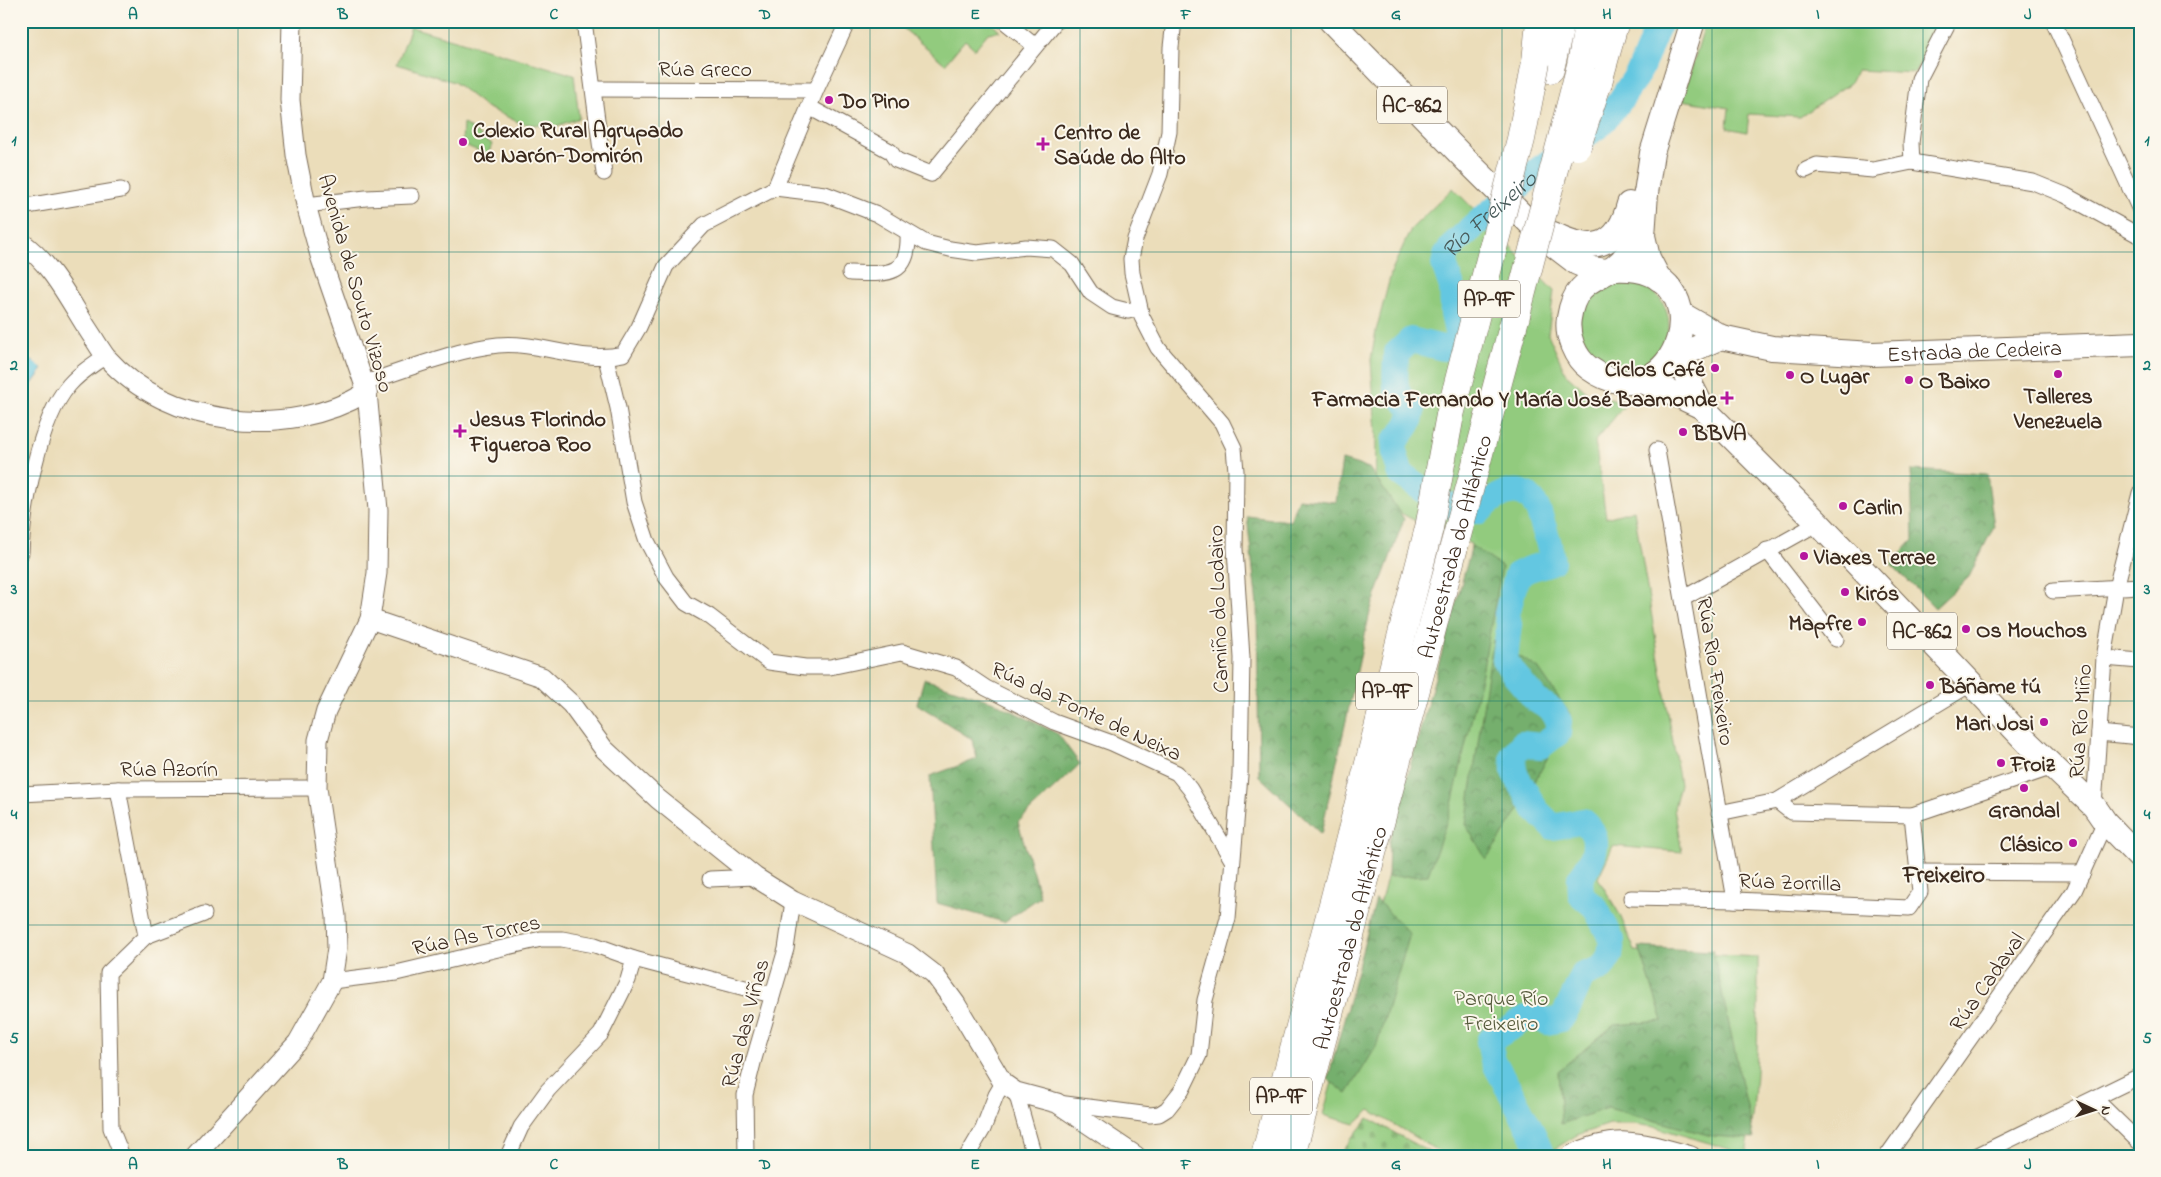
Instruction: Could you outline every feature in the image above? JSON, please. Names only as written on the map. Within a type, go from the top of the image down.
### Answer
[{"type":"highway","points":[[1540,21],[1543,66]]},
{"type":"highway","name":"Autoestrada do Atlántico","points":[[1265,1156],[1310,1038],[1346,904],[1429,528],[1543,66],[1561,21]]},
{"type":"highway","points":[[1589,21],[1589,74]]},
{"type":"highway","points":[[1589,74],[1615,21]]},
{"type":"highway","name":"Autoestrada do Atlántico","points":[[1358,856],[1457,535],[1516,314],[1550,224],[1589,74]]},
{"type":"highway","name":"Autoestrada do Atlántico","points":[[1291,1156],[1310,1038]]},
{"type":"main road","name":"AC-862","points":[[1331,21],[1494,187],[1540,232],[1577,263],[1592,269],[1630,268],[1645,271],[1668,287],[1675,298],[1681,314],[1681,365],[1697,397],[2100,814],[2140,858]]},
{"type":"main road","points":[[1659,279],[1648,258],[1643,236],[1646,193],[1652,153],[1693,21]]},
{"type":"main road","points":[[1540,232],[1567,242],[1591,246],[1612,237],[1619,230],[1624,219],[1636,177],[1652,153]]},
{"type":"main road","points":[[1610,270],[1628,253],[1646,193]]},
{"type":"main road","name":"AC-862","points":[[1540,232],[1564,268],[1573,303]]},
{"type":"main road","name":"AC-862","points":[[1610,270],[1592,278],[1580,289],[1568,320],[1570,337],[1576,354],[1587,367],[1602,376],[1619,381],[1636,380],[1655,373],[1681,352]]},
{"type":"main road","name":"Estrada de Cedeira","points":[[1681,314],[1721,337],[1772,348],[1873,354],[2140,344]]},
{"type":"main road","points":[[1681,352],[1721,337]]},
{"type":"main road","name":"AC-862","points":[[1636,380],[1697,397]]},
{"type":"street","name":"Avenida de Souto Vizoso","points":[[195,1156],[298,1042],[332,981],[337,948],[336,916],[316,788],[318,740],[326,711],[370,619],[376,573],[378,510],[366,387],[321,259],[306,206],[296,155],[290,100],[292,21]]},
{"type":"street","points":[[584,21],[604,173]]},
{"type":"street","points":[[775,188],[816,90],[848,21]]},
{"type":"street","points":[[1004,21],[1035,46]]},
{"type":"street","points":[[809,108],[890,152],[896,160],[931,174],[1056,21]]},
{"type":"street","name":"Camiño do Lodairo","points":[[1057,1103],[1150,1115],[1159,1114],[1166,1109],[1182,1090],[1199,1055],[1205,1000],[1228,918],[1240,775],[1242,672],[1235,550],[1236,459],[1226,430],[1163,355],[1139,308],[1131,260],[1135,239],[1165,157],[1171,114],[1174,21]]},
{"type":"street","points":[[1912,162],[1912,143],[1919,79],[1949,21]]},
{"type":"street","points":[[2053,21],[2140,210]]},
{"type":"street","name":"Rúa Greco","points":[[594,89],[816,90]]},
{"type":"street","points":[[1806,170],[1817,165],[1873,170],[1912,162],[2033,182],[2065,195],[2140,236]]},
{"type":"street","points":[[21,242],[35,252],[50,269],[105,356],[119,369],[149,392],[182,407],[228,419],[270,421],[314,413],[353,401],[366,387],[466,351],[498,345],[535,346],[606,358],[623,354],[639,327],[666,266],[704,224],[775,188],[825,194],[878,214],[926,243],[977,253],[1026,247],[1053,249],[1072,264],[1091,293],[1112,307],[1128,311],[1139,308]]},
{"type":"street","points":[[21,207],[121,190]]},
{"type":"street","points":[[306,206],[366,198],[412,196]]},
{"type":"street","points":[[850,273],[886,274],[902,265],[909,251],[908,233]]},
{"type":"street","points":[[21,553],[31,479],[54,409],[69,385],[80,374],[105,356]]},
{"type":"street","name":"Rúa da Fonte de Neixa","points":[[606,358],[618,408],[634,502],[647,541],[666,577],[686,603],[708,616],[769,662],[806,667],[830,667],[902,652],[956,668],[986,688],[1054,722],[1112,743],[1177,773],[1190,788],[1232,860]]},
{"type":"street","name":"Rúa Rio Freixeiro","points":[[1657,450],[1735,900]]},
{"type":"street","name":"Rúa Río Miño","points":[[2100,814],[2099,733],[2104,658],[2116,588],[2140,493]]},
{"type":"street","points":[[1684,598],[1818,523]]},
{"type":"street","points":[[1767,550],[1836,639]]},
{"type":"street","points":[[2053,591],[2140,586]]},
{"type":"street","points":[[370,619],[542,677],[571,704],[611,756],[658,799],[756,877],[794,901],[908,954],[934,974],[956,1004],[1010,1087],[1034,1156]]},
{"type":"street","points":[[2104,658],[2140,661]]},
{"type":"street","points":[[1719,813],[1777,800],[1972,683]]},
{"type":"street","points":[[2099,733],[2140,737]]},
{"type":"street","points":[[1777,800],[1791,812],[1912,815],[2053,767]]},
{"type":"street","name":"Rúa Azorín","points":[[21,794],[118,789],[316,788]]},
{"type":"street","points":[[118,789],[146,936]]},
{"type":"street","name":"Rúa Cadaval","points":[[1887,1156],[2074,891],[2082,872],[2100,814]]},
{"type":"street","points":[[1912,815],[1918,872],[2082,872]]},
{"type":"street","name":"Rúa Zorrilla","points":[[1631,898],[1735,900],[1909,908],[1920,892],[1918,872]]},
{"type":"street","points":[[710,879],[756,877]]},
{"type":"street","name":"Rúa das Viñas","points":[[746,1156],[745,1095],[786,949],[794,901]]},
{"type":"street","points":[[122,1156],[111,1128],[108,973],[146,936],[204,914]]},
{"type":"street","name":"Rúa As Torres","points":[[332,981],[396,973],[541,940],[562,939],[595,945],[634,959],[772,995]]},
{"type":"street","points":[[508,1156],[521,1127],[548,1090],[601,1034],[628,980],[634,959]]},
{"type":"street","points":[[1976,1156],[2140,1076]]},
{"type":"street","points":[[967,1156],[983,1129],[996,1095],[1010,1087],[1057,1103],[1136,1156]]},
{"type":"street","points":[[2095,1099],[2140,1143]]},
{"type":"street","points":[[1570,1156],[1588,1147],[1620,1141],[1634,1141],[1691,1156]]},
{"type":"green space","points":[[906,21],[925,23],[930,21],[989,21],[1000,31],[988,33],[975,49],[965,40],[945,64],[903,28]]},
{"type":"green space","points":[[1706,21],[1942,21],[1915,73],[1857,70],[1850,83],[1800,117],[1749,114],[1747,132],[1727,128],[1729,108],[1682,100]]},
{"type":"green space","points":[[411,27],[574,75],[579,118],[554,127],[520,123],[486,107],[454,82],[397,64]]},
{"type":"green space","points":[[463,123],[492,144],[488,155],[462,144]]},
{"type":"green space","name":"Parque Río Freixeiro","points":[[1453,188],[1554,291],[1548,334],[1566,374],[1588,393],[1603,399],[1629,400],[1595,441],[1606,518],[1634,510],[1680,784],[1674,808],[1682,852],[1613,846],[1598,878],[1620,915],[1635,951],[1758,957],[1756,1081],[1746,1154],[1655,1127],[1634,1124],[1610,1124],[1577,1135],[1543,1156],[1446,1156],[1370,1110],[1355,1124],[1323,1115],[1467,582],[1471,544],[1407,517],[1395,510],[1375,492],[1376,433],[1371,360],[1376,331],[1392,270],[1411,229]]},
{"type":"green space","points":[[1624,281],[1633,282],[1649,289],[1661,301],[1668,317],[1668,335],[1661,351],[1649,363],[1633,370],[1624,371],[1615,370],[1599,363],[1587,351],[1580,335],[1579,326],[1580,317],[1587,301],[1599,289],[1615,282]]},
{"type":"green space","points":[[1342,460],[1369,468],[1404,519],[1370,612],[1321,834],[1259,776],[1257,606],[1247,516],[1290,521],[1298,498],[1336,502]]},
{"type":"green space","points":[[1911,470],[1987,474],[1994,526],[1969,577],[1935,608],[1891,564],[1913,540]]},
{"type":"green space","points":[[1472,546],[1502,567],[1482,673],[1451,809],[1428,875],[1388,877],[1389,841]]},
{"type":"green space","points":[[1493,640],[1538,668],[1570,714],[1521,806],[1486,859],[1466,825]]},
{"type":"green space","points":[[924,679],[994,702],[1058,734],[1080,764],[1018,822],[1040,897],[1004,922],[937,903],[930,776],[977,759],[973,740],[917,704]]},
{"type":"green space","points":[[1376,899],[1410,934],[1376,1047],[1347,1094],[1328,1079]]},
{"type":"green space","points":[[1639,947],[1713,951],[1754,1139],[1712,1136],[1608,1108],[1561,1124],[1558,1071],[1614,1025],[1663,1021]]},
{"type":"green space","points":[[1368,1118],[1436,1156],[1338,1156]]},
{"type":"water","points":[[31,360],[43,369],[27,391],[21,387],[21,373]]},
{"type":"waterway","name":"Río Freixeiro","points":[[1542,1156],[1533,1134],[1493,1060],[1489,1041],[1526,1018],[1536,1018],[1547,1022],[1561,1019],[1571,1003],[1583,975],[1602,968],[1610,955],[1612,940],[1595,907],[1581,895],[1580,878],[1593,857],[1595,849],[1595,842],[1589,828],[1583,821],[1553,827],[1536,810],[1514,772],[1513,755],[1522,744],[1541,746],[1558,733],[1559,721],[1552,710],[1536,700],[1505,660],[1509,624],[1507,614],[1517,575],[1552,562],[1551,553],[1537,509],[1531,499],[1525,494],[1518,492],[1504,494],[1497,497],[1480,511],[1470,511],[1442,503],[1401,474],[1395,455],[1394,442],[1410,421],[1412,411],[1411,406],[1404,401],[1397,390],[1395,377],[1396,354],[1411,340],[1443,348],[1455,346],[1458,336],[1453,314],[1452,287],[1444,264],[1446,255],[1455,243],[1538,170],[1600,125],[1620,101],[1640,70],[1660,21]]},
{"type":"place","name":"Do Pino","points":[[829,100]]},
{"type":"place","name":"Colexio Rural Agrupado de Narón-Domirón","points":[[463,142]]},
{"type":"place","name":"Centro de Saúde do Alto","points":[[1043,144]]},
{"type":"place","name":"Ciclos Café","points":[[1715,368]]},
{"type":"place","name":"Talleres Venezuela","points":[[2058,374]]},
{"type":"place","name":"O Lugar","points":[[1790,375]]},
{"type":"place","name":"O Baixo","points":[[1909,380]]},
{"type":"place","name":"Farmacia Fernando Y María José Baamonde","points":[[1727,398]]},
{"type":"place","name":"Jesus Florindo Figueroa Roo","points":[[460,431]]},
{"type":"place","name":"BBVA","points":[[1683,432]]},
{"type":"place","name":"Carlin","points":[[1843,506]]},
{"type":"place","name":"Viaxes Terrae","points":[[1804,556]]},
{"type":"place","name":"Kirós","points":[[1845,592]]},
{"type":"place","name":"Mapfre","points":[[1862,622]]},
{"type":"place","name":"Os Mouchos","points":[[1966,629]]},
{"type":"place","name":"Báñame tú","points":[[1930,685]]},
{"type":"place","name":"Mari Josi","points":[[2044,722]]},
{"type":"place","name":"Froiz","points":[[2001,763]]},
{"type":"place","name":"Grandal","points":[[2024,788]]},
{"type":"place","name":"Clásico","points":[[2073,843]]},
{"type":"district","name":"Freixeiro","points":[[1944,874]]}]
